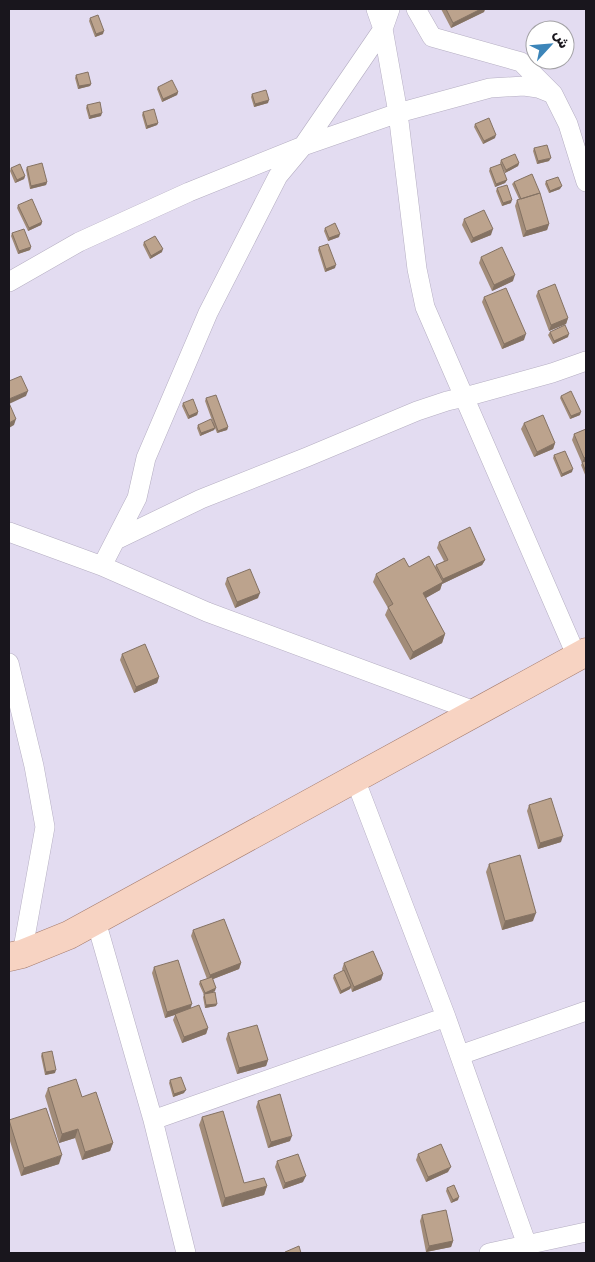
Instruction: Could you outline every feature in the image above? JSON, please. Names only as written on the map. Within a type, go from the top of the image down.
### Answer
[{"type":"main road","points":[[16,956],[69,935],[96,921],[582,655]]},
{"type":"street","points":[[376,9],[382,29],[398,112],[417,269],[425,307],[582,655]]},
{"type":"street","points":[[102,566],[137,498],[146,458],[208,313],[278,176],[303,146],[382,29],[390,9]]},
{"type":"street","points":[[416,9],[432,37],[521,62],[553,94],[568,124],[586,182]]},
{"type":"street","points":[[9,282],[79,242],[189,192],[303,146],[398,112],[490,88],[524,86],[538,88],[553,94]]},
{"type":"street","points":[[116,540],[201,499],[417,411],[552,373],[586,361]]},
{"type":"street","points":[[9,532],[102,566],[207,612],[477,712]]},
{"type":"street","points":[[9,663],[34,766],[45,827],[16,956]]},
{"type":"street","points":[[355,780],[446,1017],[527,1245]]},
{"type":"street","points":[[96,921],[153,1120],[186,1253]]},
{"type":"street","points":[[460,1055],[586,1011]]},
{"type":"street","points":[[153,1120],[446,1017]]},
{"type":"street","points":[[489,1253],[586,1232]]},
{"type":"building","points":[[446,9],[481,9],[453,23]]},
{"type":"building","points":[[98,15],[104,31],[96,34],[90,18]]},
{"type":"building","points":[[88,72],[91,84],[79,86],[76,75]]},
{"type":"building","points":[[172,80],[178,92],[163,99],[158,87]]},
{"type":"building","points":[[266,90],[269,100],[255,104],[252,94]]},
{"type":"building","points":[[100,102],[102,113],[90,116],[87,105]]},
{"type":"building","points":[[154,109],[158,123],[147,126],[143,112]]},
{"type":"building","points":[[489,118],[496,135],[484,141],[475,124]]},
{"type":"building","points":[[547,145],[551,158],[538,161],[534,148]]},
{"type":"building","points":[[515,154],[519,163],[506,170],[501,160]]},
{"type":"building","points":[[42,163],[47,182],[31,186],[27,167]]},
{"type":"building","points":[[20,164],[25,176],[17,180],[11,168]]},
{"type":"building","points":[[501,164],[507,180],[496,184],[490,168]]},
{"type":"building","points":[[532,174],[540,193],[521,199],[514,182]]},
{"type":"building","points":[[558,177],[562,186],[550,191],[546,181]]},
{"type":"building","points":[[507,185],[512,200],[503,203],[497,188]]},
{"type":"building","points":[[540,193],[549,224],[526,231],[517,200]]},
{"type":"building","points":[[32,199],[42,222],[29,228],[18,205]]},
{"type":"building","points":[[484,210],[493,229],[473,238],[464,219]]},
{"type":"building","points":[[335,223],[340,234],[329,238],[325,228]]},
{"type":"building","points":[[24,229],[31,247],[19,251],[12,233]]},
{"type":"building","points":[[155,236],[163,249],[151,256],[144,242]]},
{"type":"building","points":[[328,244],[336,265],[326,269],[319,247]]},
{"type":"building","points":[[502,247],[515,275],[494,285],[481,257]]},
{"type":"building","points":[[555,284],[568,318],[551,325],[538,291]]},
{"type":"building","points":[[506,288],[526,334],[504,344],[484,297]]},
{"type":"building","points":[[565,325],[569,334],[554,341],[550,332]]},
{"type":"building","points":[[21,376],[28,391],[9,399],[9,381]]},
{"type":"building","points":[[571,391],[581,412],[571,416],[561,396]]},
{"type":"building","points":[[216,395],[228,427],[218,431],[206,398]]},
{"type":"building","points":[[193,399],[198,412],[189,416],[183,403]]},
{"type":"building","points":[[9,403],[16,419],[9,423]]},
{"type":"building","points":[[543,415],[555,443],[537,452],[524,423]]},
{"type":"building","points":[[211,419],[215,428],[201,433],[198,425]]},
{"type":"building","points":[[586,429],[586,457],[584,458],[574,434]]},
{"type":"building","points":[[565,451],[573,469],[562,474],[554,455]]},
{"type":"building","points":[[586,461],[586,472],[582,462]]},
{"type":"building","points":[[470,527],[485,560],[443,579],[436,565],[448,560],[439,542]]},
{"type":"building","points":[[429,556],[443,582],[423,593],[445,634],[413,652],[388,607],[393,604],[376,574],[404,558],[409,567]]},
{"type":"building","points":[[250,569],[260,593],[237,602],[227,578]]},
{"type":"building","points":[[145,644],[159,677],[136,687],[122,654]]},
{"type":"building","points":[[551,798],[563,836],[540,843],[529,805]]},
{"type":"building","points":[[520,855],[536,913],[505,921],[489,864]]},
{"type":"building","points":[[224,919],[241,963],[210,975],[193,930]]},
{"type":"building","points":[[373,951],[383,974],[354,987],[344,963]]},
{"type":"building","points":[[178,960],[192,1004],[167,1012],[154,967]]},
{"type":"building","points":[[344,970],[351,986],[341,991],[334,975]]},
{"type":"building","points":[[212,977],[216,988],[205,993],[200,981]]},
{"type":"building","points":[[215,992],[217,1004],[206,1005],[204,994]]},
{"type":"building","points":[[199,1005],[208,1028],[184,1037],[175,1014]]},
{"type":"building","points":[[257,1025],[268,1060],[239,1068],[228,1033]]},
{"type":"building","points":[[52,1051],[56,1070],[46,1072],[42,1053]]},
{"type":"building","points":[[181,1077],[186,1090],[174,1094],[170,1080]]},
{"type":"building","points":[[76,1079],[82,1097],[96,1092],[113,1143],[85,1152],[78,1129],[62,1134],[48,1088]]},
{"type":"building","points":[[280,1094],[292,1136],[271,1142],[258,1101]]},
{"type":"building","points":[[46,1108],[62,1155],[24,1168],[9,1120]]},
{"type":"building","points":[[223,1111],[244,1183],[264,1178],[267,1186],[225,1198],[202,1117]]},
{"type":"building","points":[[441,1144],[451,1167],[428,1177],[418,1154]]},
{"type":"building","points":[[298,1154],[306,1176],[285,1183],[277,1161]]},
{"type":"building","points":[[454,1185],[459,1197],[453,1200],[447,1188]]},
{"type":"building","points":[[446,1210],[453,1241],[429,1246],[422,1215]]},
{"type":"building","points":[[299,1246],[301,1253],[285,1252]]}]
